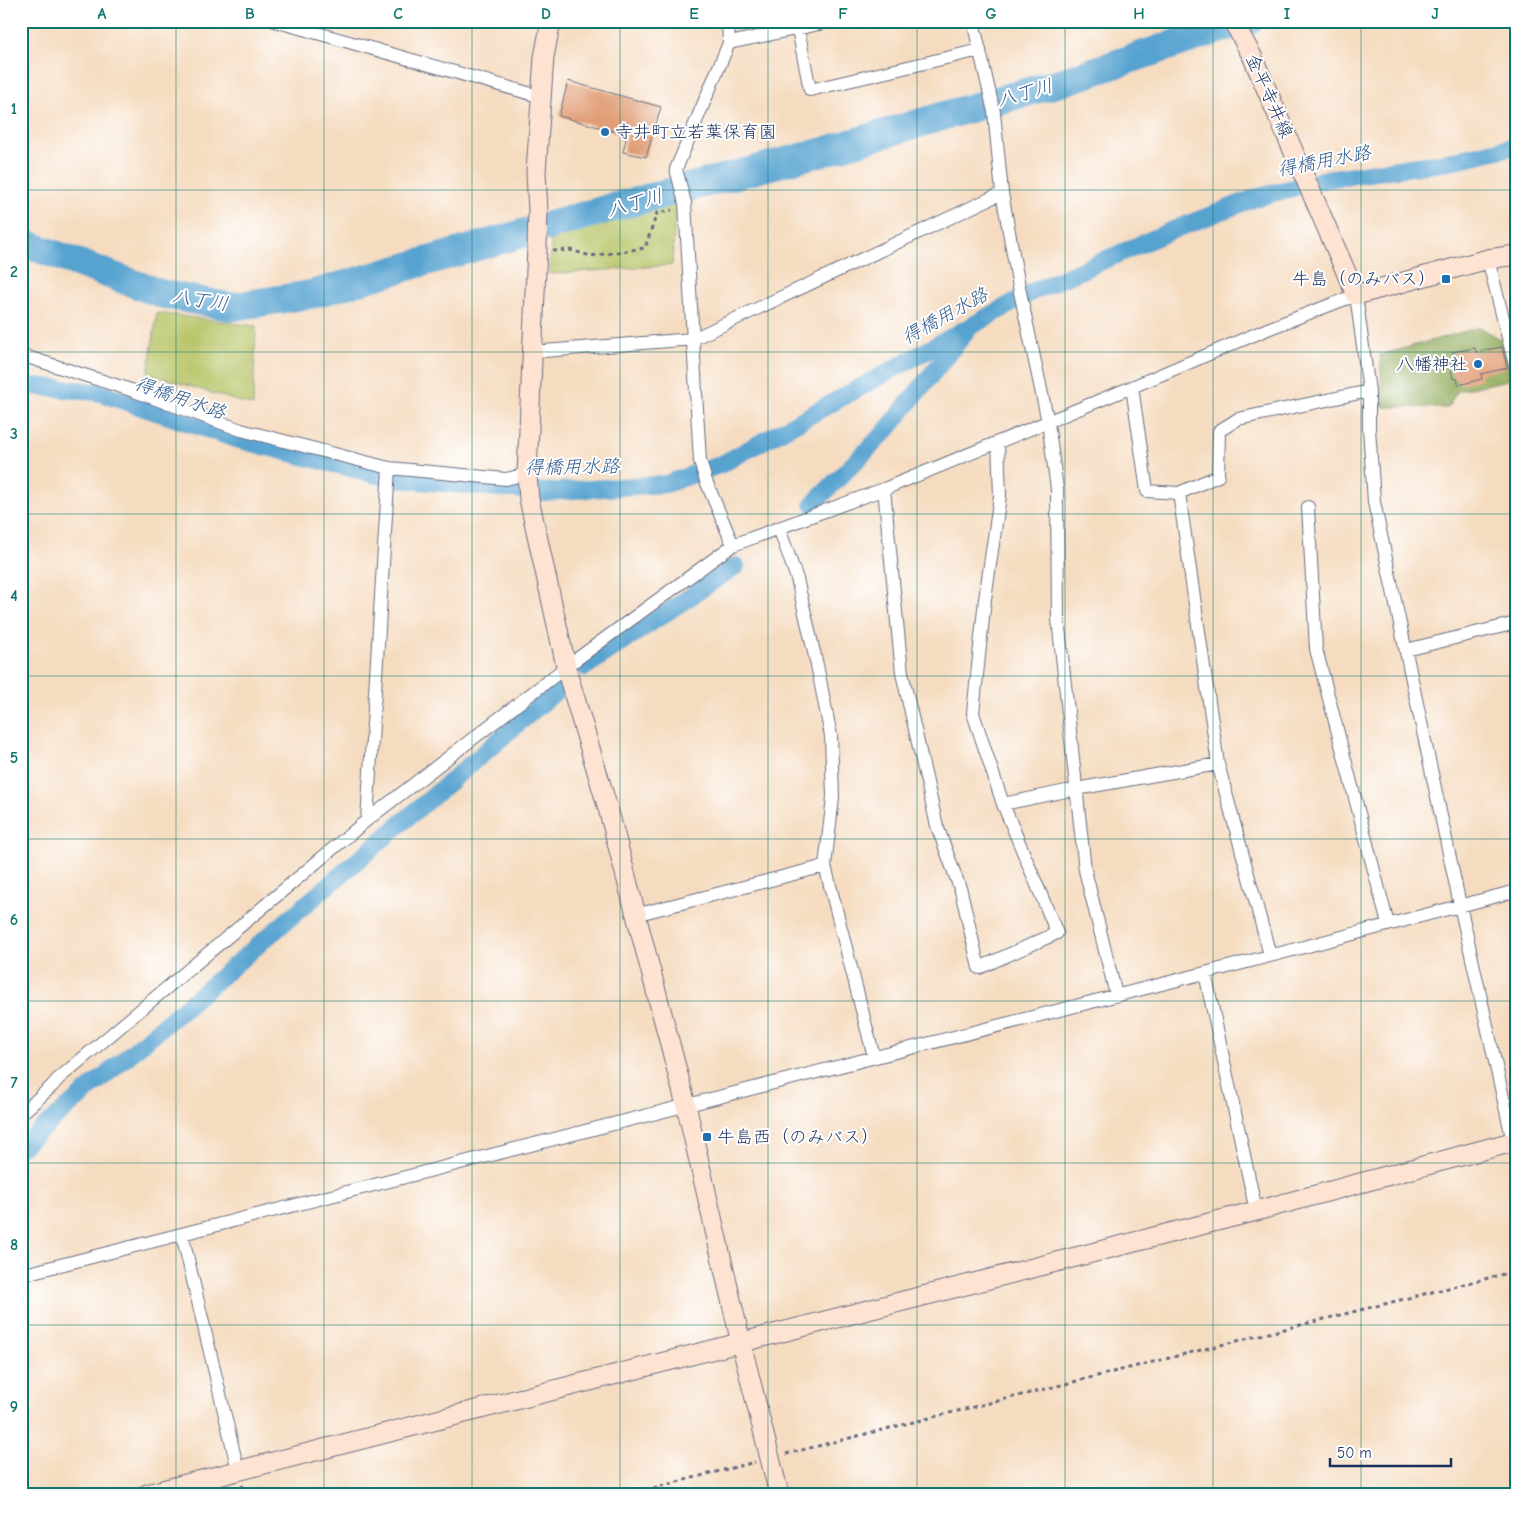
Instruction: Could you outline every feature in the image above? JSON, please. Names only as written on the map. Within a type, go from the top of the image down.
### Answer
[{"type":"street","points":[[275,21],[542,97]]},
{"type":"street","points":[[551,21],[544,57],[536,172],[538,211],[528,485],[569,678],[609,812],[686,1105],[741,1343],[779,1494]]},
{"type":"street","points":[[728,21],[728,44],[676,169],[685,205],[700,461],[706,481],[733,545]]},
{"type":"street","points":[[728,44],[833,21]]},
{"type":"street","points":[[973,21],[994,112],[1002,193],[1020,292],[1048,422],[1057,489],[1058,618],[1085,870],[1116,994]]},
{"type":"street","name":"金平寺井線","points":[[1233,21],[1252,56],[1356,295]]},
{"type":"street","points":[[798,29],[810,90],[980,50]]},
{"type":"street","points":[[532,352],[693,339],[1002,193]]},
{"type":"street","points":[[21,1114],[58,1079],[367,820],[569,678],[733,545],[884,489],[1270,328],[1356,295],[1488,259],[1516,255]]},
{"type":"street","points":[[1488,259],[1516,369]]},
{"type":"street","points":[[147,1494],[741,1343],[1514,1142],[1460,905],[1374,502],[1368,428],[1369,391],[1356,295]]},
{"type":"street","points":[[21,354],[134,391],[241,430],[389,468],[506,479],[528,485]]},
{"type":"street","points":[[1132,387],[1147,491],[1179,493],[1218,476],[1219,431],[1238,419],[1369,391]]},
{"type":"street","points":[[884,489],[902,673],[936,826],[961,891],[979,968],[1056,934],[1003,804],[973,713],[984,599],[1000,496],[998,442]]},
{"type":"street","points":[[367,820],[389,468]]},
{"type":"street","points":[[1179,493],[1218,764],[1270,955]]},
{"type":"street","points":[[1308,507],[1316,649],[1388,924]]},
{"type":"street","points":[[779,528],[797,579],[817,665],[830,736],[833,797],[825,866],[874,1057]]},
{"type":"street","points":[[1406,650],[1516,623]]},
{"type":"street","points":[[1003,804],[1218,764]]},
{"type":"street","points":[[636,916],[825,866]]},
{"type":"street","points":[[21,1275],[1516,892]]},
{"type":"street","points":[[1204,973],[1256,1210]]},
{"type":"street","points":[[182,1234],[238,1470]]},
{"type":"path","points":[[537,250],[570,250],[591,256],[645,248],[657,213],[685,205]]},
{"type":"path","points":[[630,1494],[1516,1271]]},
{"type":"green space","points":[[676,202],[672,265],[550,274],[551,235]]},
{"type":"green space","points":[[157,313],[256,326],[253,406],[148,373]]},
{"type":"green space","points":[[1480,327],[1505,342],[1512,379],[1457,391],[1448,408],[1383,407],[1380,355]]},
{"type":"building","points":[[568,81],[661,107],[646,157],[623,152],[627,135],[559,116]]},
{"type":"building","name":"八幡神社","points":[[1502,347],[1507,368],[1481,374],[1482,379],[1459,385],[1457,378],[1453,379],[1449,360],[1454,359],[1452,352],[1475,348],[1476,352]]},
{"type":"waterway","name":"八丁川","points":[[21,242],[162,294],[231,307],[313,294],[614,207],[826,151],[1062,82],[1248,21]]},
{"type":"waterway","name":"得橋用水路","points":[[396,479],[545,492],[666,484],[722,464],[1034,291],[1173,230],[1255,198],[1326,179],[1447,162],[1516,146]]},
{"type":"waterway","points":[[813,504],[885,432],[965,333]]},
{"type":"waterway","name":"得橋用水路","points":[[21,385],[97,392],[236,439],[381,476]]},
{"type":"waterway","points":[[585,667],[736,566]]},
{"type":"waterway","points":[[21,1147],[560,688]]},
{"type":"place","name":"寺井町立若葉保育園","points":[[605,132]]},
{"type":"place","name":"牛島（のみバス）","points":[[1446,279]]},
{"type":"place","name":"八幡神社","points":[[1478,364]]},
{"type":"place","name":"牛島西（のみバス）","points":[[707,1137]]}]
